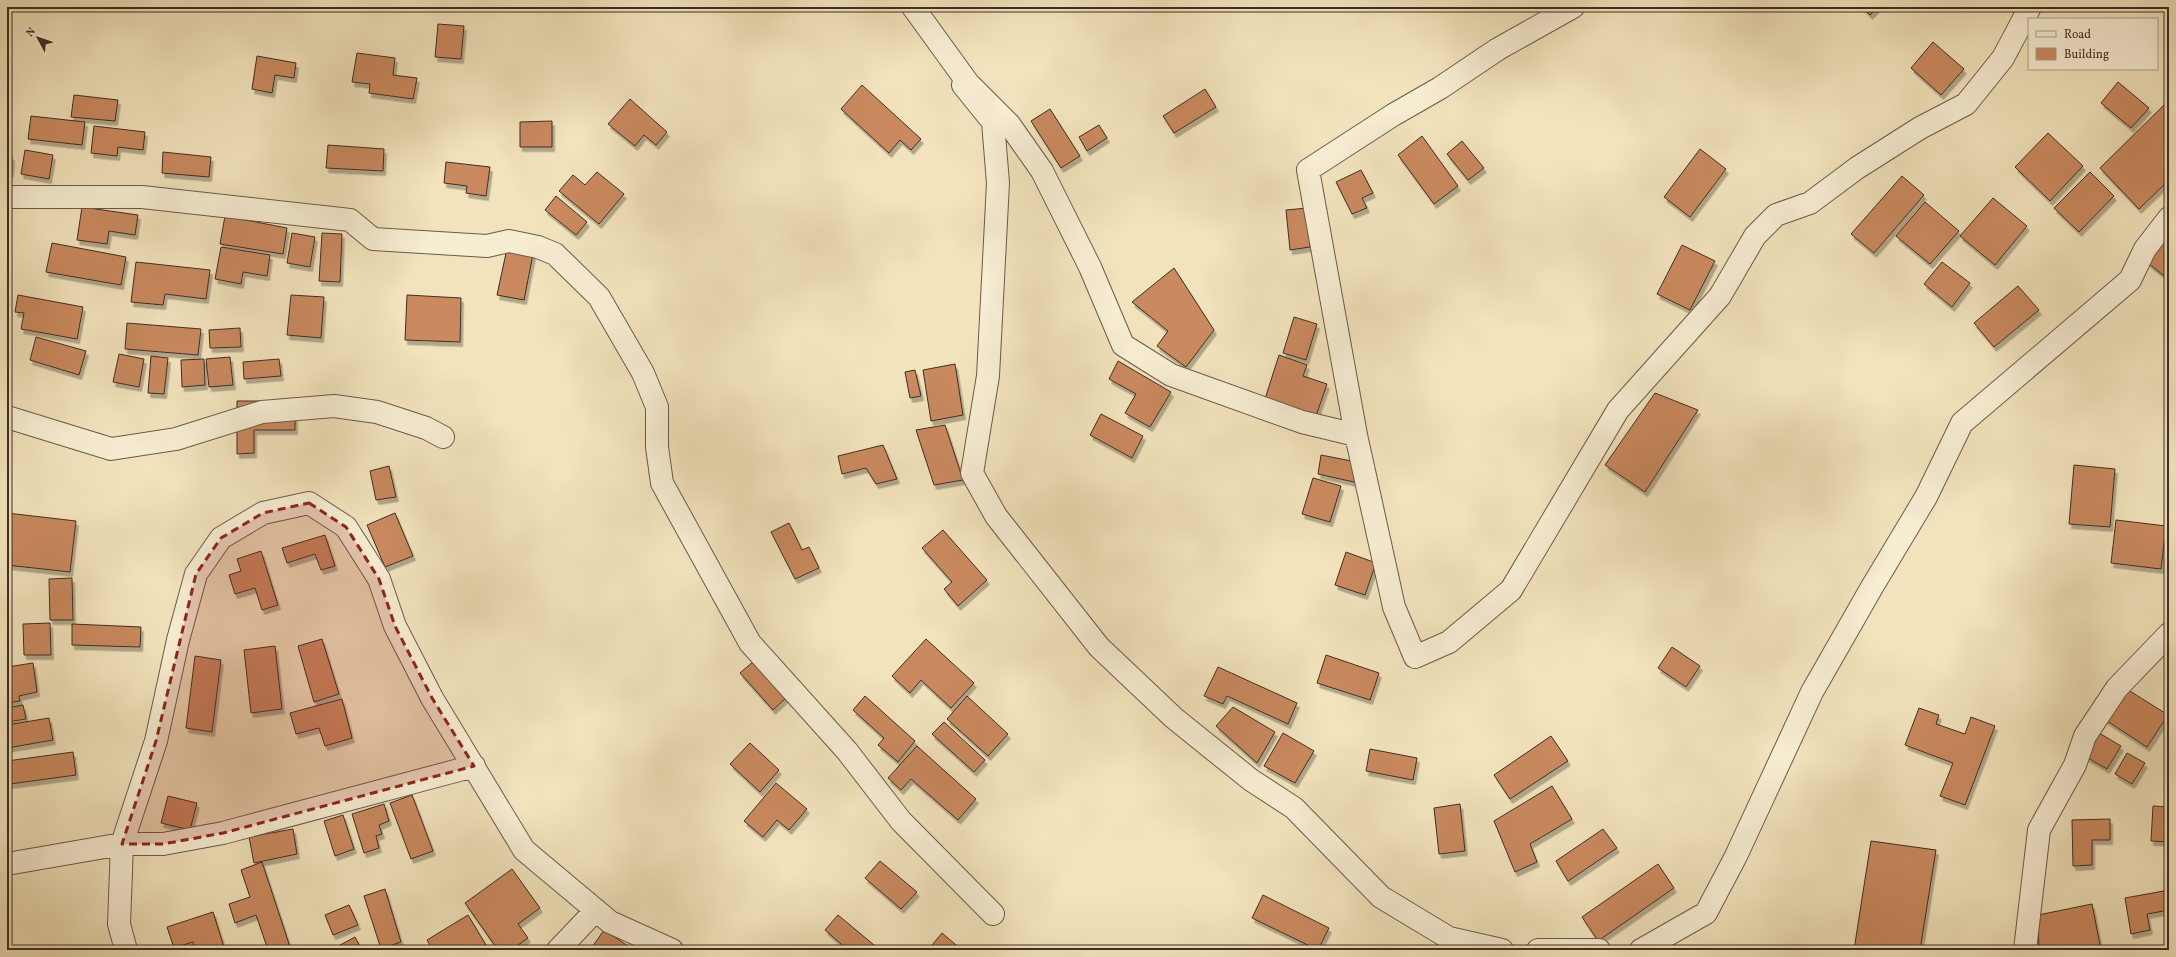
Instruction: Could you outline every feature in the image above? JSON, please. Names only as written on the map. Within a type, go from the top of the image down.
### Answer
[{"type":"street","points":[[913,7],[968,83],[1009,124],[1042,170],[1090,267],[1123,345],[1170,375],[1302,422],[1356,435]]},
{"type":"street","points":[[1573,7],[1498,49],[1440,88],[1393,115],[1308,170],[1356,435],[1394,607],[1415,657],[1449,642],[1511,590],[1618,410],[1720,296],[1755,236],[1776,215],[1810,203],[1857,168],[1920,128],[1966,104],[2003,58],[2030,7]]},
{"type":"street","points":[[968,83],[963,85],[993,122],[998,183],[988,376],[972,473],[996,516],[1099,647],[1174,718],[1251,780],[1294,808],[1381,897],[1449,938],[1502,950]]},
{"type":"street","points":[[7,196],[157,199],[350,220],[372,239],[488,246],[509,240],[538,247],[556,254],[599,297],[643,373],[658,407],[657,447],[662,483],[750,643],[847,751],[902,821],[993,914]]},
{"type":"street","points":[[1641,950],[1706,912],[1736,856],[1812,692],[1926,497],[1962,423],[2130,280],[2145,249],[2169,218]]},
{"type":"street","points":[[7,417],[111,449],[176,439],[262,412],[334,406],[376,412],[426,428],[443,437]]},
{"type":"street","points":[[126,950],[119,924],[122,844],[156,741],[178,640],[196,574],[221,538],[263,514],[309,503],[346,527],[379,579],[398,632],[432,698],[524,850],[610,922],[672,950]]},
{"type":"street","points":[[2025,950],[2039,830],[2075,765],[2086,736],[2117,688],[2169,634]]},
{"type":"street","points":[[7,864],[122,844],[163,844],[223,833],[474,766]]},
{"type":"street","points":[[558,950],[596,910]]},
{"type":"street","points":[[1538,950],[1599,950]]},
{"type":"highlighted area","points":[[309,503],[346,527],[379,579],[395,626],[432,698],[474,766],[223,833],[163,844],[122,844],[156,741],[196,574],[221,538],[263,513]]},
{"type":"building","points":[[1862,7],[1878,7],[1870,15]]},
{"type":"building","points":[[438,24],[464,26],[461,59],[435,57]]},
{"type":"building","points":[[1933,42],[1964,69],[1941,95],[1911,68]]},
{"type":"building","points":[[357,53],[395,58],[393,75],[417,78],[413,99],[369,93],[370,84],[352,82]]},
{"type":"building","points":[[257,56],[296,63],[294,78],[275,75],[272,93],[252,89]]},
{"type":"building","points":[[2118,82],[2149,108],[2131,128],[2101,103]]},
{"type":"building","points":[[862,85],[921,139],[911,150],[900,140],[889,153],[841,109]]},
{"type":"building","points":[[1205,89],[1216,107],[1174,133],[1163,116]]},
{"type":"building","points":[[74,95],[118,100],[115,121],[71,117]]},
{"type":"building","points":[[630,99],[667,132],[656,145],[644,135],[635,146],[608,124]]},
{"type":"building","points":[[2169,100],[2169,180],[2139,209],[2100,168]]},
{"type":"building","points":[[1050,109],[1080,156],[1061,168],[1031,121]]},
{"type":"building","points":[[31,116],[85,122],[82,145],[28,139]]},
{"type":"building","points":[[552,121],[552,147],[520,147],[520,122]]},
{"type":"building","points":[[1099,125],[1107,138],[1087,151],[1079,137]]},
{"type":"building","points":[[94,126],[145,132],[143,150],[118,147],[117,156],[91,153]]},
{"type":"building","points":[[2048,133],[2083,166],[2050,201],[2015,167]]},
{"type":"building","points":[[1422,136],[1458,186],[1434,204],[1398,155]]},
{"type":"building","points":[[1462,141],[1484,168],[1468,180],[1447,154]]},
{"type":"building","points":[[328,145],[384,149],[383,171],[326,168]]},
{"type":"building","points":[[1700,149],[1726,169],[1690,217],[1664,197]]},
{"type":"building","points":[[25,150],[53,155],[49,179],[21,174]]},
{"type":"building","points":[[163,152],[211,157],[209,177],[162,173]]},
{"type":"building","points":[[7,156],[12,156],[11,172],[7,172]]},
{"type":"building","points":[[446,162],[490,167],[486,196],[466,193],[467,186],[444,183]]},
{"type":"building","points":[[1361,170],[1373,193],[1362,198],[1367,208],[1352,214],[1336,182]]},
{"type":"building","points":[[597,172],[624,194],[599,224],[559,191],[573,175],[585,185]]},
{"type":"building","points":[[2090,172],[2114,196],[2079,232],[2054,208]]},
{"type":"building","points":[[1902,176],[1924,195],[1874,253],[1851,234]]},
{"type":"building","points":[[556,196],[587,222],[576,235],[545,210]]},
{"type":"building","points":[[1993,198],[2027,226],[1995,265],[1960,236]]},
{"type":"building","points":[[1925,202],[1959,231],[1930,264],[1896,236]]},
{"type":"building","points":[[82,207],[138,215],[135,235],[109,231],[107,244],[77,240]]},
{"type":"building","points":[[1307,208],[1310,247],[1290,250],[1286,210]]},
{"type":"building","points":[[225,216],[287,228],[283,254],[220,244]]},
{"type":"building","points":[[2169,224],[2169,280],[2142,258]]},
{"type":"building","points":[[292,233],[315,237],[310,267],[287,263]]},
{"type":"building","points":[[322,233],[342,234],[340,282],[319,281]]},
{"type":"building","points":[[52,243],[126,257],[121,285],[46,272]]},
{"type":"building","points":[[508,244],[534,249],[524,300],[497,295]]},
{"type":"building","points":[[1682,245],[1715,261],[1690,310],[1657,294]]},
{"type":"building","points":[[221,247],[270,255],[267,276],[243,272],[241,284],[215,279]]},
{"type":"building","points":[[136,262],[210,270],[206,299],[165,294],[163,305],[131,302]]},
{"type":"building","points":[[1942,262],[1970,283],[1952,307],[1924,284]]},
{"type":"building","points":[[1174,268],[1214,330],[1186,367],[1157,346],[1168,331],[1132,302]]},
{"type":"building","points":[[2018,286],[2039,310],[1994,347],[1974,323]]},
{"type":"building","points":[[18,295],[83,307],[77,339],[21,329],[24,313],[15,312]]},
{"type":"building","points":[[291,295],[324,297],[321,338],[287,335]]},
{"type":"building","points":[[407,295],[461,298],[460,342],[405,340]]},
{"type":"building","points":[[1294,317],[1317,324],[1306,360],[1283,353]]},
{"type":"building","points":[[127,323],[201,329],[198,355],[125,349]]},
{"type":"building","points":[[240,328],[241,347],[210,348],[209,330]]},
{"type":"building","points":[[36,337],[86,351],[79,375],[30,360]]},
{"type":"building","points":[[119,354],[144,359],[139,387],[113,382]]},
{"type":"building","points":[[1279,355],[1307,365],[1303,376],[1327,384],[1316,416],[1265,399]]},
{"type":"building","points":[[151,356],[168,358],[164,394],[148,393]]},
{"type":"building","points":[[230,357],[233,385],[209,387],[206,359]]},
{"type":"building","points":[[204,359],[205,385],[182,387],[181,360]]},
{"type":"building","points":[[279,359],[281,376],[244,379],[243,362]]},
{"type":"building","points":[[1118,361],[1171,392],[1150,427],[1125,413],[1136,394],[1109,379]]},
{"type":"building","points":[[955,364],[963,415],[931,421],[923,370]]},
{"type":"building","points":[[915,370],[921,396],[910,398],[905,372]]},
{"type":"building","points":[[1655,393],[1698,410],[1645,492],[1605,465]]},
{"type":"building","points":[[237,401],[305,401],[295,417],[295,430],[254,430],[254,453],[237,454]]},
{"type":"building","points":[[1101,414],[1143,436],[1132,458],[1090,435]]},
{"type":"building","points":[[945,425],[963,480],[934,485],[916,430]]},
{"type":"building","points":[[883,445],[897,479],[876,484],[866,468],[842,474],[838,456]]},
{"type":"building","points":[[1321,455],[1367,464],[1363,484],[1318,474]]},
{"type":"building","points":[[2074,465],[2115,469],[2110,527],[2069,524]]},
{"type":"building","points":[[389,466],[396,497],[376,500],[370,471]]},
{"type":"building","points":[[1313,478],[1341,486],[1330,522],[1302,514]]},
{"type":"building","points":[[7,513],[76,521],[70,572],[7,565]]},
{"type":"building","points":[[395,513],[413,556],[385,567],[367,525]]},
{"type":"building","points":[[2116,520],[2166,526],[2161,569],[2111,563]]},
{"type":"building","points":[[789,523],[802,550],[809,547],[819,568],[795,579],[771,532]]},
{"type":"building","points":[[943,530],[987,580],[958,606],[944,589],[952,582],[922,548]]},
{"type":"building","points":[[325,535],[335,566],[321,570],[315,554],[287,563],[282,548]]},
{"type":"building","points":[[261,551],[278,605],[262,610],[255,588],[235,594],[229,575],[241,571],[237,559]]},
{"type":"building","points":[[1346,552],[1376,563],[1365,595],[1335,585]]},
{"type":"building","points":[[72,578],[73,620],[50,620],[49,579]]},
{"type":"building","points":[[50,623],[51,655],[24,655],[23,624]]},
{"type":"building","points":[[72,624],[141,627],[140,647],[72,645]]},
{"type":"building","points":[[322,639],[339,694],[314,702],[298,646]]},
{"type":"building","points":[[926,639],[974,683],[951,708],[921,680],[910,693],[892,676]]},
{"type":"building","points":[[275,646],[282,709],[251,713],[244,650]]},
{"type":"building","points":[[1672,647],[1700,666],[1686,687],[1658,668]]},
{"type":"building","points":[[1326,655],[1379,673],[1370,700],[1317,683]]},
{"type":"building","points":[[195,656],[221,660],[212,732],[186,728]]},
{"type":"building","points":[[755,660],[788,696],[773,710],[740,673]]},
{"type":"building","points":[[33,663],[37,692],[19,696],[20,701],[7,703],[7,667]]},
{"type":"building","points":[[1218,667],[1297,703],[1288,724],[1227,696],[1223,704],[1204,696]]},
{"type":"building","points":[[2122,686],[2168,715],[2147,747],[2101,717]]},
{"type":"building","points":[[865,696],[915,741],[898,762],[878,745],[884,738],[853,710]]},
{"type":"building","points":[[967,696],[1008,734],[988,756],[947,719]]},
{"type":"building","points":[[342,699],[352,738],[325,746],[319,728],[296,734],[290,713]]},
{"type":"building","points":[[23,705],[26,719],[7,722],[7,708]]},
{"type":"building","points":[[1233,707],[1275,732],[1257,763],[1216,726]]},
{"type":"building","points":[[1919,708],[1939,715],[1936,724],[1965,734],[1971,717],[1995,726],[1965,805],[1940,796],[1953,763],[1905,745]]},
{"type":"building","points":[[49,718],[53,740],[7,748],[7,725]]},
{"type":"building","points":[[944,722],[985,760],[974,772],[932,734]]},
{"type":"building","points":[[2094,730],[2121,746],[2107,769],[2081,754]]},
{"type":"building","points":[[1283,733],[1314,751],[1295,783],[1264,766]]},
{"type":"building","points":[[1551,736],[1568,761],[1510,799],[1494,775]]},
{"type":"building","points":[[750,743],[779,770],[760,792],[730,764]]},
{"type":"building","points":[[917,746],[976,799],[958,820],[911,779],[901,790],[888,778]]},
{"type":"building","points":[[1370,749],[1417,758],[1413,780],[1366,771]]},
{"type":"building","points":[[73,752],[76,775],[10,784],[7,761]]},
{"type":"building","points":[[2127,753],[2145,763],[2132,784],[2115,774]]},
{"type":"building","points":[[776,783],[807,809],[789,830],[777,820],[763,837],[744,821]]},
{"type":"building","points":[[1552,786],[1572,819],[1530,844],[1537,862],[1515,872],[1494,821]]},
{"type":"building","points":[[412,795],[433,851],[411,859],[390,803]]},
{"type":"building","points":[[168,796],[197,803],[190,830],[161,823]]},
{"type":"building","points":[[384,804],[389,821],[379,825],[382,834],[376,836],[379,848],[364,853],[352,814]]},
{"type":"building","points":[[1460,804],[1465,851],[1439,854],[1434,808]]},
{"type":"building","points":[[2153,806],[2169,807],[2169,842],[2151,841]]},
{"type":"building","points":[[343,815],[354,849],[335,856],[324,821]]},
{"type":"building","points":[[2110,819],[2110,840],[2092,840],[2092,865],[2073,866],[2072,820]]},
{"type":"building","points":[[293,829],[297,854],[254,863],[249,837]]},
{"type":"building","points":[[1603,829],[1617,848],[1568,881],[1556,861]]},
{"type":"building","points":[[1871,841],[1936,850],[1920,950],[1854,950]]},
{"type":"building","points":[[880,861],[917,892],[901,909],[865,878]]},
{"type":"building","points":[[262,862],[291,950],[268,950],[256,915],[235,923],[229,904],[250,897],[241,870]]},
{"type":"building","points":[[1658,864],[1674,888],[1598,941],[1582,917]]},
{"type":"building","points":[[512,869],[540,908],[518,924],[528,938],[511,950],[498,950],[465,903]]},
{"type":"building","points":[[385,889],[401,942],[381,949],[364,896]]},
{"type":"building","points":[[2169,890],[2169,910],[2147,914],[2150,930],[2131,934],[2125,898]]},
{"type":"building","points":[[1263,895],[1329,928],[1318,950],[1252,918]]},
{"type":"building","points":[[2092,904],[2101,950],[2039,950],[2038,915]]},
{"type":"building","points":[[349,905],[358,925],[333,935],[325,915]]},
{"type":"building","points":[[213,912],[225,950],[195,950],[193,942],[174,948],[167,927]]},
{"type":"building","points":[[468,915],[489,950],[461,950],[459,947],[454,950],[433,950],[427,940]]},
{"type":"building","points":[[838,915],[880,950],[848,950],[825,930]]},
{"type":"building","points":[[604,930],[634,950],[590,950]]},
{"type":"building","points":[[942,933],[962,950],[928,950]]},
{"type":"building","points":[[355,937],[362,950],[331,950]]}]
